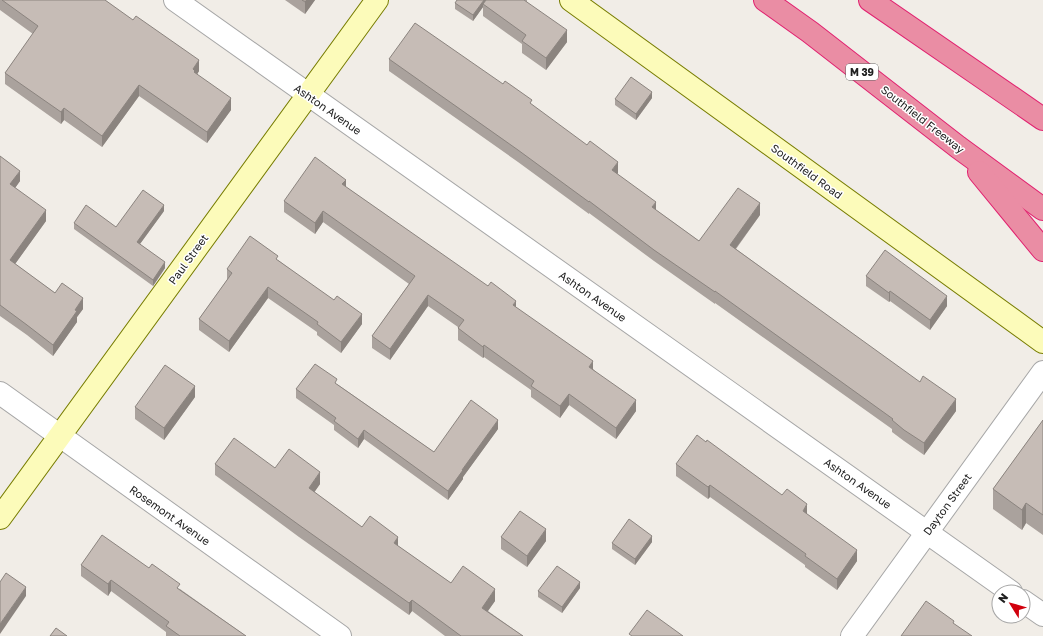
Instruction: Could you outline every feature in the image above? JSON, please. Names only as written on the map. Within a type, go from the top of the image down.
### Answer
[{"type":"highway","name":"Southfield Freeway","points":[[765,0],[810,32],[958,147],[1043,210]]},
{"type":"highway","points":[[870,0],[1043,119]]},
{"type":"highway","points":[[958,147],[1043,250]]},
{"type":"street","name":"Ashton Avenue","points":[[175,0],[1000,584]]},
{"type":"street","name":"Paul Street","points":[[0,518],[377,0]]},
{"type":"street","name":"Southfield Road","points":[[571,0],[1043,342]]},
{"type":"street","name":"Dayton Street","points":[[852,636],[1043,372]]},
{"type":"street","name":"Rosemont Avenue","points":[[0,393],[340,636]]},
{"type":"street","points":[[1031,607],[1043,615]]},
{"type":"building","points":[[2,0],[105,0],[133,20],[136,16],[199,60],[193,69],[195,71],[194,72],[231,98],[207,132],[139,85],[102,136],[64,108],[61,112],[5,73],[38,26]]},
{"type":"building","points":[[457,0],[484,0],[473,15],[455,3]]},
{"type":"building","points":[[486,0],[524,0],[567,30],[546,58],[522,41],[526,35],[483,4]]},
{"type":"building","points":[[415,23],[503,84],[505,81],[532,100],[530,103],[587,145],[590,141],[618,162],[612,170],[656,202],[652,207],[699,241],[738,188],[760,203],[730,245],[920,382],[923,376],[956,399],[924,443],[904,430],[892,420],[893,419],[715,291],[654,250],[589,201],[389,59]]},
{"type":"building","points":[[631,77],[652,92],[636,114],[615,99]]},
{"type":"building","points":[[0,156],[20,171],[10,184],[46,210],[10,260],[55,293],[62,283],[83,298],[75,310],[77,311],[53,345],[0,305]]},
{"type":"building","points":[[315,157],[346,180],[342,184],[488,286],[491,282],[516,301],[513,305],[593,361],[589,367],[636,400],[616,428],[569,394],[560,406],[531,386],[534,381],[484,345],[483,347],[458,328],[464,320],[428,295],[390,349],[372,336],[415,276],[323,211],[315,223],[284,201]]},
{"type":"building","points":[[143,190],[164,205],[137,242],[165,262],[153,280],[74,223],[86,205],[116,227]]},
{"type":"building","points":[[250,236],[278,256],[276,259],[334,300],[337,296],[362,314],[341,342],[317,324],[318,322],[268,287],[229,341],[199,319],[232,273],[227,269]]},
{"type":"building","points":[[885,250],[947,296],[930,320],[890,291],[889,293],[866,276]]},
{"type":"building","points":[[315,364],[337,379],[335,383],[434,452],[471,400],[498,420],[448,491],[364,430],[358,439],[334,421],[336,418],[296,389]]},
{"type":"building","points":[[165,365],[195,386],[164,428],[135,407]]},
{"type":"building","points":[[1043,420],[1043,515],[1026,503],[1022,510],[993,489]]},
{"type":"building","points":[[697,435],[706,442],[707,440],[782,495],[787,489],[807,504],[803,511],[857,550],[837,579],[805,556],[806,554],[710,485],[708,487],[676,464]]},
{"type":"building","points":[[234,438],[275,468],[289,449],[320,472],[309,488],[362,527],[370,516],[398,537],[394,543],[451,583],[463,566],[495,589],[482,608],[523,636],[461,636],[412,600],[409,603],[215,464]]},
{"type":"building","points":[[520,511],[546,529],[527,556],[501,537]]},
{"type":"building","points":[[629,519],[652,536],[635,559],[612,543]]},
{"type":"building","points":[[102,535],[149,568],[152,564],[180,584],[177,588],[246,636],[180,636],[166,626],[169,622],[111,580],[108,584],[81,565]]},
{"type":"building","points":[[557,566],[580,582],[562,607],[538,591]]},
{"type":"building","points":[[6,573],[26,587],[0,624],[0,582]]},
{"type":"building","points":[[926,601],[954,621],[953,623],[972,636],[901,636]]},
{"type":"building","points":[[647,610],[683,636],[632,636],[629,634]]},
{"type":"building","points":[[56,628],[67,636],[50,636]]}]
